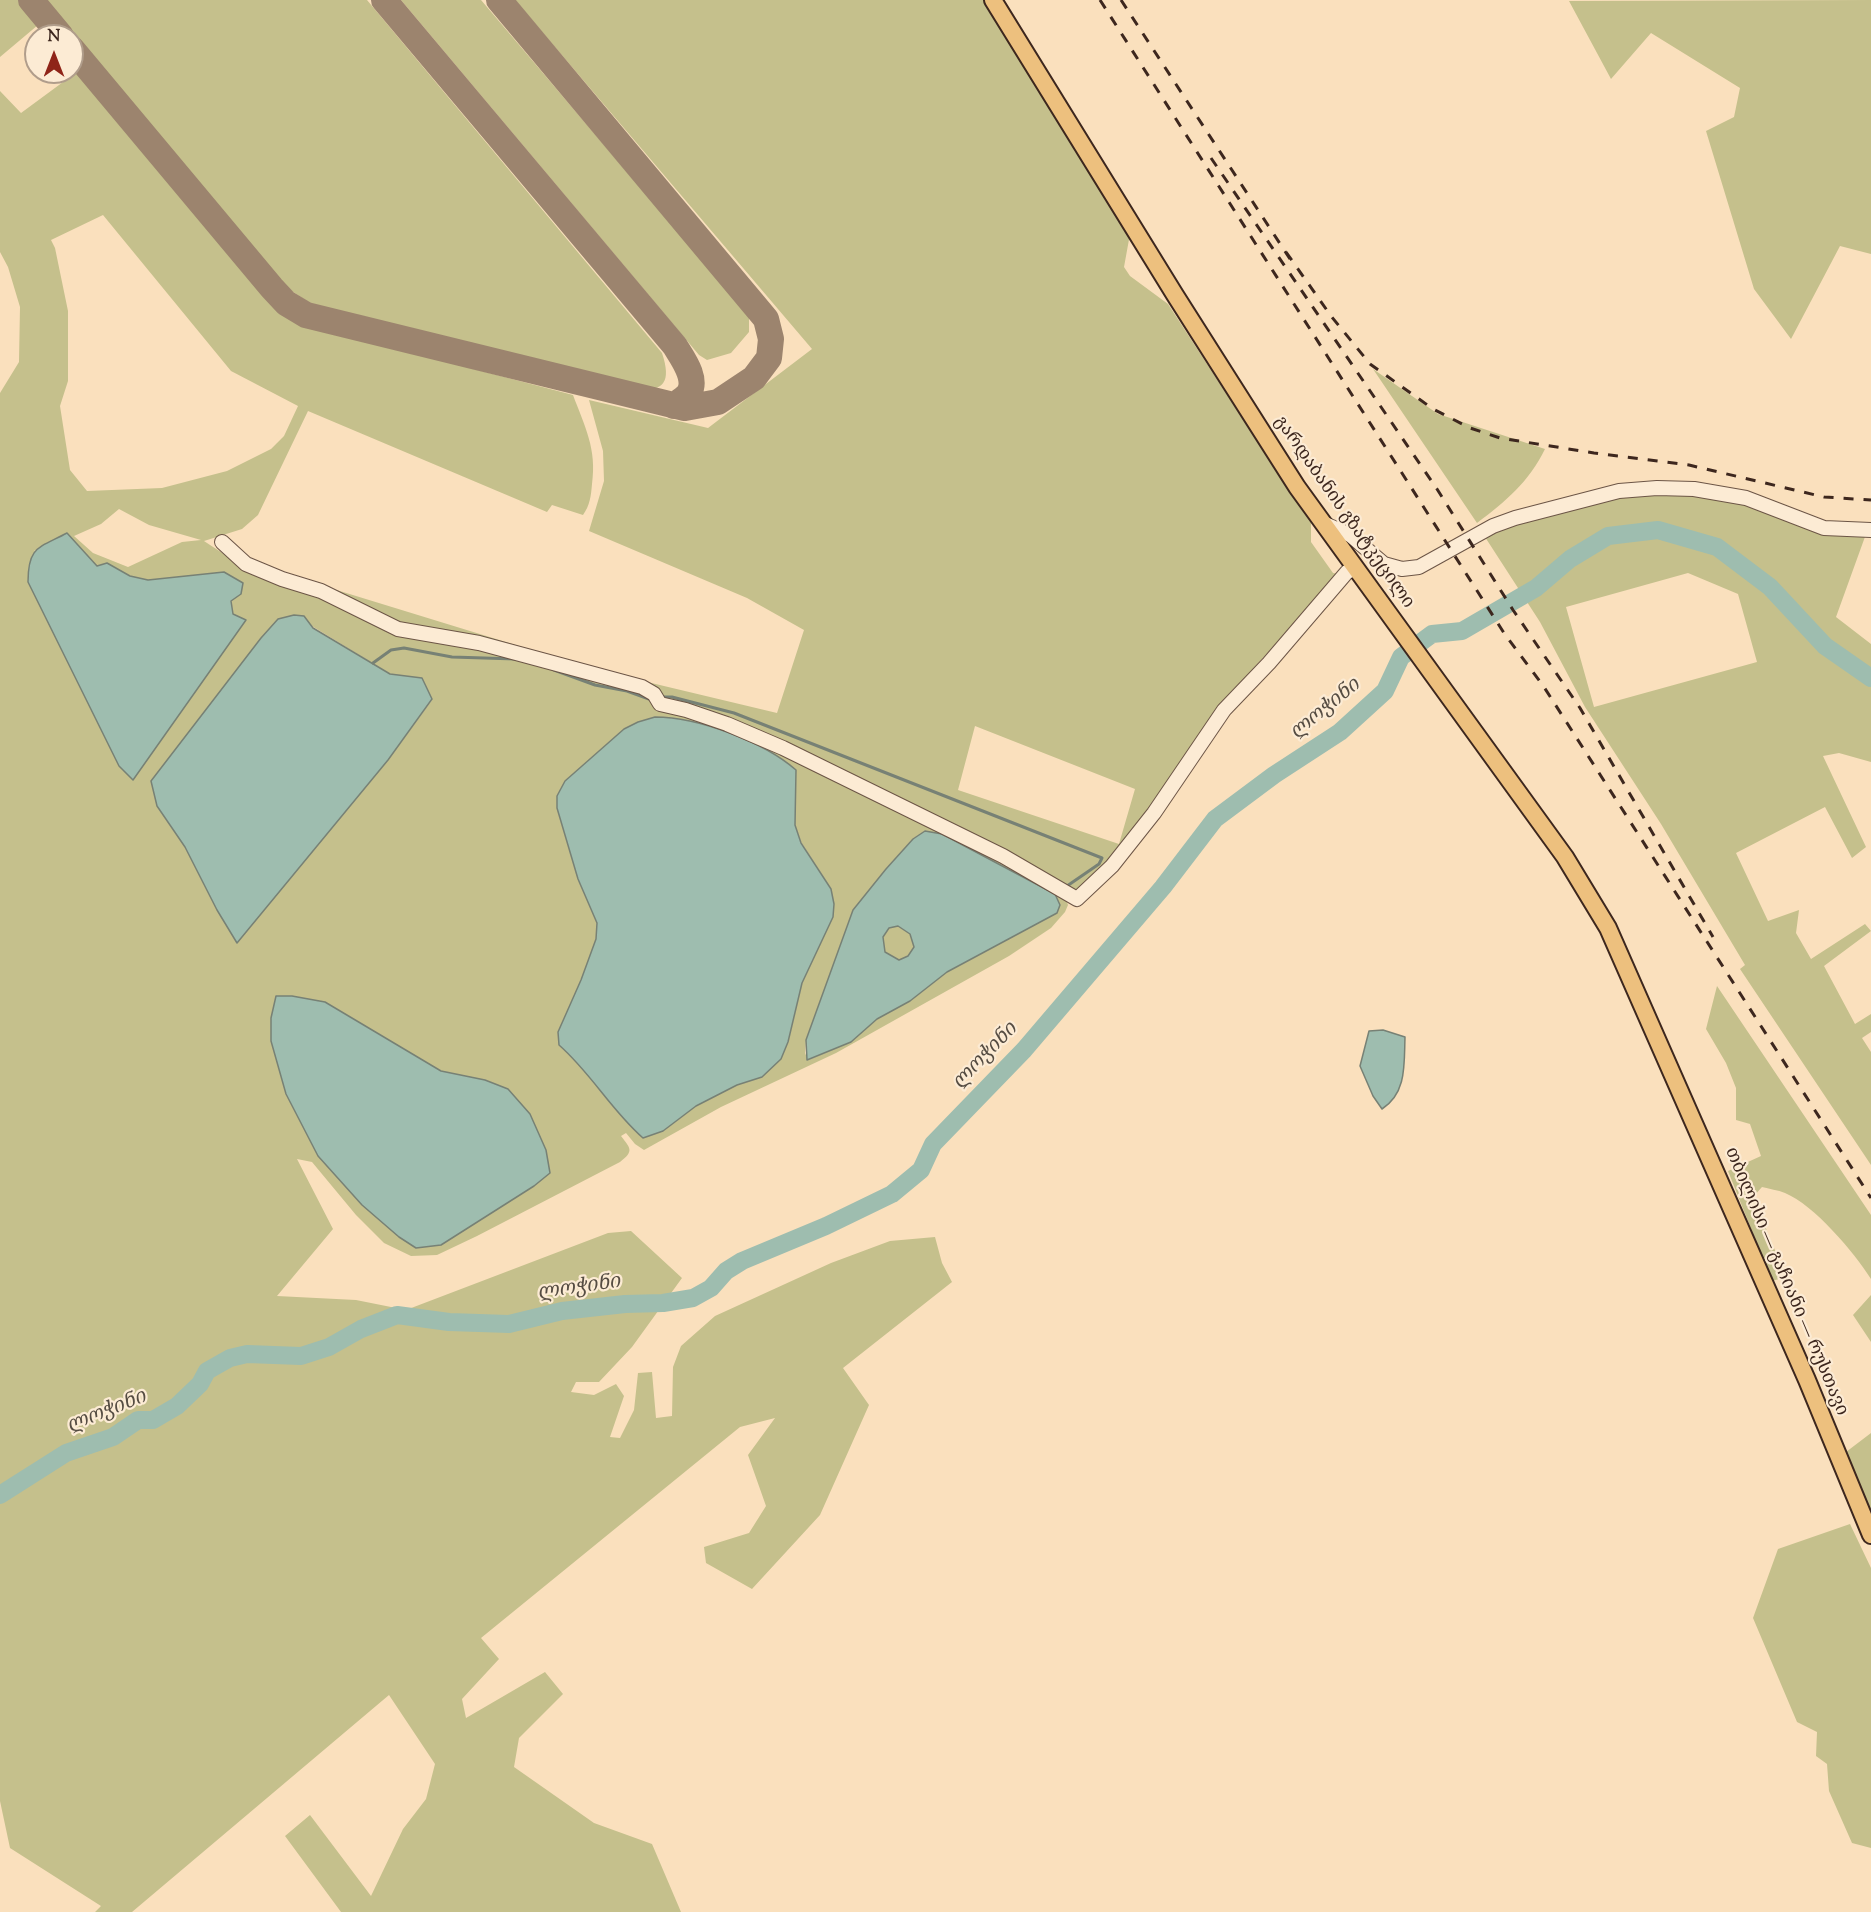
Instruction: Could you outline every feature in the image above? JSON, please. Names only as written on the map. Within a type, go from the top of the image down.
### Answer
[{"type":"main road","name":"გარდაბანის გზატკეცილი","points":[[993,0],[1181,306],[1297,487],[1571,867],[1608,928],[1661,1046]]},
{"type":"main road","name":"თბილისი — გაჩიანი — რუსთავი","points":[[1661,1046],[1807,1380],[1871,1535]]},
{"type":"street","points":[[1325,524],[1350,535],[1384,564],[1401,569],[1419,567],[1493,526],[1515,518],[1619,491],[1657,488],[1694,489],[1746,498],[1824,528],[1871,530]]},
{"type":"street","points":[[222,542],[246,564],[282,579],[321,591],[398,629],[479,643],[642,687],[654,694],[660,704],[727,724],[783,748],[1003,856],[1077,899],[1112,866],[1148,820],[1224,710],[1269,663],[1347,572],[1356,568]]},
{"type":"shaded area","points":[[0,0],[18,0],[37,24],[24,24],[24,37],[0,57]]},
{"type":"shaded area","points":[[45,0],[367,0],[662,353],[666,374],[661,386],[647,390],[627,389],[310,303],[281,284],[84,47],[84,24],[65,24]]},
{"type":"shaded area","points":[[401,0],[481,0],[749,316],[749,332],[731,353],[707,360],[699,355]]},
{"type":"shaded area","points":[[515,0],[985,0],[1130,234],[1124,267],[1130,276],[1168,304],[1285,484],[1311,517],[1311,542],[1333,573],[1339,574],[1222,703],[1116,855],[1082,889],[1070,890],[1065,896],[1068,905],[1065,912],[1051,928],[1009,956],[836,1053],[721,1107],[644,1150],[635,1144],[626,1133],[621,1136],[630,1150],[620,1162],[437,1255],[411,1256],[384,1243],[356,1215],[312,1162],[297,1159],[333,1229],[277,1296],[356,1300],[406,1310],[608,1233],[631,1231],[682,1278],[632,1347],[599,1382],[576,1382],[571,1392],[594,1395],[616,1384],[624,1396],[610,1437],[620,1438],[634,1410],[638,1373],[652,1372],[656,1418],[672,1416],[673,1367],[681,1346],[715,1316],[831,1263],[890,1241],[935,1237],[942,1263],[952,1282],[843,1368],[869,1405],[820,1515],[752,1589],[706,1563],[704,1547],[749,1533],[766,1506],[748,1455],[775,1418],[740,1427],[481,1638],[499,1659],[462,1699],[466,1718],[545,1672],[563,1694],[519,1738],[514,1767],[594,1823],[652,1844],[681,1912],[341,1912],[285,1836],[310,1815],[371,1896],[403,1829],[426,1799],[435,1764],[389,1695],[132,1912],[95,1912],[101,1906],[10,1848],[0,1801],[0,393],[19,362],[20,307],[8,267],[0,252],[0,91],[21,113],[60,84],[84,84],[84,78],[234,259],[281,307],[298,320],[321,329],[573,395],[586,428],[593,460],[591,496],[583,515],[552,505],[547,512],[308,411],[258,515],[242,529],[204,541],[261,575],[324,598],[330,588],[597,670],[777,713],[804,630],[747,598],[589,531],[604,481],[603,451],[589,400],[708,428],[812,349]],"holes":[[[103,215],[231,371],[298,406],[284,436],[271,449],[227,471],[162,488],[87,491],[70,470],[60,406],[68,381],[68,311],[55,248],[51,240]],[[119,509],[149,525],[201,540],[182,542],[128,567],[93,553],[74,536],[101,524]],[[67,533],[97,566],[107,564],[130,576],[148,580],[173,579],[231,601],[233,614],[246,620],[34,551]],[[294,615],[390,674],[422,678],[432,700],[388,760],[237,942],[217,910],[185,847],[157,806],[261,638],[278,620]],[[655,717],[691,721],[710,726],[767,750],[796,770],[795,825],[801,842],[831,889],[833,917],[802,983],[788,1043],[762,1077],[737,1085],[696,1106],[663,1131],[559,1045],[596,939],[597,923],[578,879],[557,808],[557,796],[565,781],[624,729]],[[975,726],[1135,789],[1119,844],[958,790]],[[925,831],[981,954],[947,972],[910,1001],[877,1019],[851,1042],[808,1060],[805,1053],[806,1040],[853,910],[913,839]],[[326,1003],[441,1071],[485,1080],[508,1089],[362,1205],[318,1156],[286,1094]]]},
{"type":"shaded area","points":[[1871,0],[1871,254],[1840,246],[1791,339],[1754,289],[1706,131],[1734,117],[1740,88],[1651,33],[1611,79],[1569,1]]},
{"type":"shaded area","points":[[1373,369],[1438,414],[1545,449],[1539,461],[1516,490],[1477,523]]},
{"type":"shaded area","points":[[1677,494],[1725,497],[1815,518],[1866,534],[1836,617],[1871,644],[1871,762],[1839,753],[1823,756],[1866,847],[1852,858],[1825,807],[1736,853],[1768,921],[1799,910],[1796,933],[1811,959],[1865,924],[1871,931],[1824,966],[1855,1024],[1871,1014],[1871,1032],[1862,1038],[1871,1052],[1871,1165],[1740,969],[1745,965],[1661,824],[1585,707],[1540,622],[1485,537],[1500,528],[1619,496]],"holes":[[[1688,573],[1738,594],[1757,662],[1594,707],[1566,607]]]},
{"type":"shaded area","points":[[67,533],[97,566],[107,563],[130,576],[148,580],[224,572],[243,583],[241,594],[231,601],[233,614],[246,620],[133,780],[119,766],[28,582],[30,561],[33,555],[42,546]]},
{"type":"shaded area","points":[[294,615],[304,616],[313,628],[390,674],[422,678],[432,699],[388,760],[237,943],[217,910],[185,847],[157,806],[151,781],[261,638],[278,619]]},
{"type":"shaded area","points":[[655,717],[691,721],[730,733],[767,750],[796,770],[795,825],[801,843],[831,889],[834,904],[833,917],[802,983],[788,1042],[781,1059],[762,1077],[737,1085],[696,1106],[663,1131],[643,1138],[559,1045],[558,1032],[596,939],[597,923],[578,879],[557,808],[557,796],[565,781],[624,729]]},
{"type":"shaded area","points":[[925,831],[942,834],[1055,894],[1060,905],[1057,913],[947,972],[910,1001],[877,1019],[851,1042],[807,1060],[806,1040],[853,910],[913,839]],"holes":[[[898,926],[910,934],[914,947],[908,956],[899,960],[885,952],[883,937],[889,928]]]},
{"type":"shaded area","points":[[898,926],[910,934],[914,947],[908,956],[899,960],[885,952],[883,937],[889,928]]},
{"type":"shaded area","points":[[1717,986],[1871,1215],[1871,1279],[1844,1243],[1820,1218],[1785,1193],[1762,1187],[1753,1197],[1786,1277],[1772,1281],[1728,1171],[1761,1156],[1750,1124],[1736,1120],[1736,1088],[1726,1063],[1706,1029]]},
{"type":"shaded area","points":[[276,996],[292,996],[325,1002],[441,1071],[485,1080],[508,1089],[530,1114],[546,1150],[550,1173],[534,1186],[441,1245],[416,1248],[399,1237],[362,1205],[318,1156],[286,1094],[271,1041],[271,1018]]},
{"type":"shaded area","points":[[1383,1030],[1405,1037],[1404,1067],[1400,1086],[1396,1095],[1382,1109],[1373,1096],[1360,1066],[1369,1031]]},
{"type":"shaded area","points":[[1871,1295],[1871,1342],[1853,1315]]},
{"type":"shaded area","points":[[1871,1433],[1871,1513],[1846,1452]]},
{"type":"shaded area","points":[[1850,1524],[1871,1568],[1871,1848],[1852,1843],[1829,1791],[1827,1764],[1816,1756],[1817,1732],[1797,1722],[1753,1618],[1778,1549]]},
{"type":"waterway","name":"ლოჭინი","points":[[0,1495],[66,1453],[113,1437],[138,1420],[153,1420],[177,1406],[200,1384],[207,1371],[230,1358],[247,1354],[301,1356],[329,1347],[361,1329],[397,1315],[449,1322],[509,1324],[562,1311],[625,1304],[663,1303],[693,1298],[711,1288],[726,1271],[742,1261],[826,1226],[892,1194],[921,1170],[933,1144],[1024,1050],[1163,887],[1215,819],[1274,775],[1340,732],[1385,691],[1401,657],[1432,634],[1462,631],[1536,588],[1570,559],[1608,536],[1658,530],[1717,547],[1770,587],[1825,646],[1871,678]]},
{"type":"waterway","points":[[373,663],[391,650],[404,648],[452,657],[516,659]]},
{"type":"waterway","points":[[554,670],[595,685],[627,691],[649,699]]},
{"type":"waterway","points":[[664,697],[734,713],[1102,858],[1099,864],[1067,886]]},
{"type":"taxiway","points":[[31,0],[51,24]]},
{"type":"taxiway","points":[[384,0],[675,346],[688,368],[692,381],[688,395],[674,406]]},
{"type":"taxiway","points":[[84,63],[272,288],[286,303],[306,315],[685,408],[718,402],[754,378],[769,358],[771,339],[766,319],[499,0]]},
{"type":"railway","points":[[1100,0],[1504,633],[1544,687],[1871,1198]]},
{"type":"railway","points":[[1121,0],[1290,259]]},
{"type":"railway","points":[[1211,158],[1437,489],[1513,610],[1580,708],[1713,937]]},
{"type":"railway","points":[[1286,252],[1331,316],[1370,364],[1433,409],[1470,428],[1500,438],[1689,465],[1824,497],[1871,500]]}]
